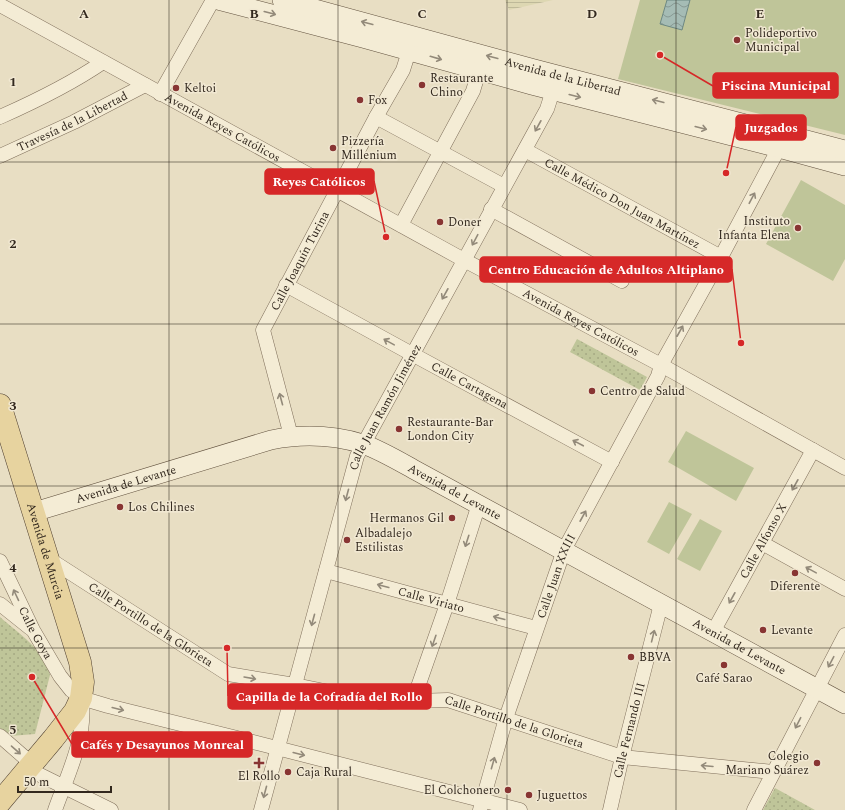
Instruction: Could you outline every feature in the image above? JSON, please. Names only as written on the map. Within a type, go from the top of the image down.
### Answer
[{"type":"main road","points":[[218,0],[479,71],[555,83],[781,141],[845,150]]},
{"type":"main road","name":"Avenida de la Libertad","points":[[282,0],[555,83]]},
{"type":"main road","points":[[781,141],[845,166]]},
{"type":"main road","name":"Avenida de Murcia","points":[[0,405],[80,662],[83,682],[81,698]]},
{"type":"main road","name":"Avenida de Levante","points":[[34,512],[271,440],[291,436],[322,437],[362,444],[386,454],[479,504],[845,704]]},
{"type":"main road","points":[[0,802],[70,717],[81,698]]},
{"type":"street","points":[[160,94],[212,0]]},
{"type":"street","name":"Avenida Reyes Católicos","points":[[0,5],[464,260],[661,365],[845,468]]},
{"type":"street","name":"Calle Joaquín Turina","points":[[291,436],[263,330],[376,117],[403,70],[409,51]]},
{"type":"street","points":[[0,117],[38,100],[74,81],[104,62]]},
{"type":"street","points":[[401,225],[473,91],[479,71]]},
{"type":"street","name":"Calle Juan Ramón Jiménez","points":[[261,810],[357,456],[362,444],[547,109],[555,83]]},
{"type":"street","name":"Travesía de la Libertad","points":[[0,156],[74,122],[145,85]]},
{"type":"street","points":[[376,117],[504,186]]},
{"type":"street","points":[[721,257],[781,141]]},
{"type":"street","name":"Calle Médico Don Juan Martínez","points":[[525,150],[721,257]]},
{"type":"street","points":[[491,209],[622,281]]},
{"type":"street","name":"Calle Juan XXIII","points":[[481,805],[506,718],[564,550],[658,376],[661,365],[721,257]]},
{"type":"street","name":"Calle Cartagena","points":[[286,285],[612,462]]},
{"type":"street","name":"Calle Alfonso X","points":[[713,632],[813,450]]},
{"type":"street","points":[[413,700],[447,604],[479,504]]},
{"type":"street","points":[[762,543],[845,589]]},
{"type":"street","name":"Calle Portillo de la Glorieta","points":[[49,559],[228,674],[295,685],[378,702],[448,700],[506,718],[622,758],[773,772]]},
{"type":"street","name":"Calle Goya","points":[[0,561],[33,630],[60,676],[71,690],[81,698]]},
{"type":"street","name":"Calle Viriato","points":[[326,571],[536,628]]},
{"type":"street","points":[[0,604],[33,630]]},
{"type":"street","name":"Calle Fernando III","points":[[610,810],[661,604]]},
{"type":"street","points":[[754,810],[816,688],[845,635]]},
{"type":"street","points":[[55,810],[75,755],[81,733],[83,710],[81,698],[278,748],[481,805],[520,810]]},
{"type":"street","points":[[0,736],[30,767],[63,788],[111,810]]},
{"type":"shaded area","points":[[505,0],[553,0],[509,10]]},
{"type":"green space","name":"Polideportivo Municipal","points":[[640,0],[845,0],[845,135],[618,79]]},
{"type":"green space","points":[[801,180],[845,205],[845,259],[833,281],[766,244]]},
{"type":"green space","points":[[577,339],[647,377],[640,390],[570,352]]},
{"type":"green space","points":[[686,431],[754,468],[736,501],[668,462]]},
{"type":"green space","points":[[669,502],[692,514],[669,554],[647,542]]},
{"type":"green space","points":[[700,519],[722,531],[700,571],[677,559]]},
{"type":"green space","points":[[0,617],[37,650],[47,666],[50,675],[35,734],[10,736],[0,728]]},
{"type":"green space","points":[[775,788],[815,810],[763,810]]},
{"type":"water","points":[[667,0],[690,0],[682,30],[660,24]]},
{"type":"place","name":"Polideportivo Municipal","points":[[737,40]]},
{"type":"place","name":"Piscina Municipal","points":[[660,55]]},
{"type":"place","name":"Restaurante Chino","points":[[422,85]]},
{"type":"place","name":"Keltoi","points":[[176,88]]},
{"type":"place","name":"Fox","points":[[360,100]]},
{"type":"place","name":"Pizzería Millenium","points":[[333,148]]},
{"type":"place","name":"Juzgados","points":[[726,173]]},
{"type":"place","name":"Doner","points":[[440,222]]},
{"type":"place","name":"Instituto Infanta Elena","points":[[798,228]]},
{"type":"place","name":"Reyes Católicos","points":[[386,237]]},
{"type":"place","name":"Centro Educación de Adultos Altiplano","points":[[741,343]]},
{"type":"place","name":"Centro de Salud","points":[[592,391]]},
{"type":"place","name":"Restaurante-Bar London City","points":[[399,429]]},
{"type":"place","name":"Los Chilines","points":[[120,507]]},
{"type":"place","name":"Hermanos Gil","points":[[452,518]]},
{"type":"place","name":"Albadalejo Estilistas","points":[[347,540]]},
{"type":"place","name":"Diferente","points":[[795,573]]},
{"type":"place","name":"Levante","points":[[763,630]]},
{"type":"place","name":"Capilla de la Cofradía del Rollo","points":[[227,648]]},
{"type":"place","name":"BBVA","points":[[631,657]]},
{"type":"place","name":"Café Sarao","points":[[724,665]]},
{"type":"place","name":"Cafés y Desayunos Monreal","points":[[32,677]]},
{"type":"place","name":"El Rollo","points":[[259,763]]},
{"type":"place","name":"Colegio Mariano Suárez","points":[[817,763]]},
{"type":"place","name":"Caja Rural","points":[[288,772]]},
{"type":"place","name":"El Colchonero","points":[[508,790]]},
{"type":"place","name":"Juguettos","points":[[529,795]]}]
